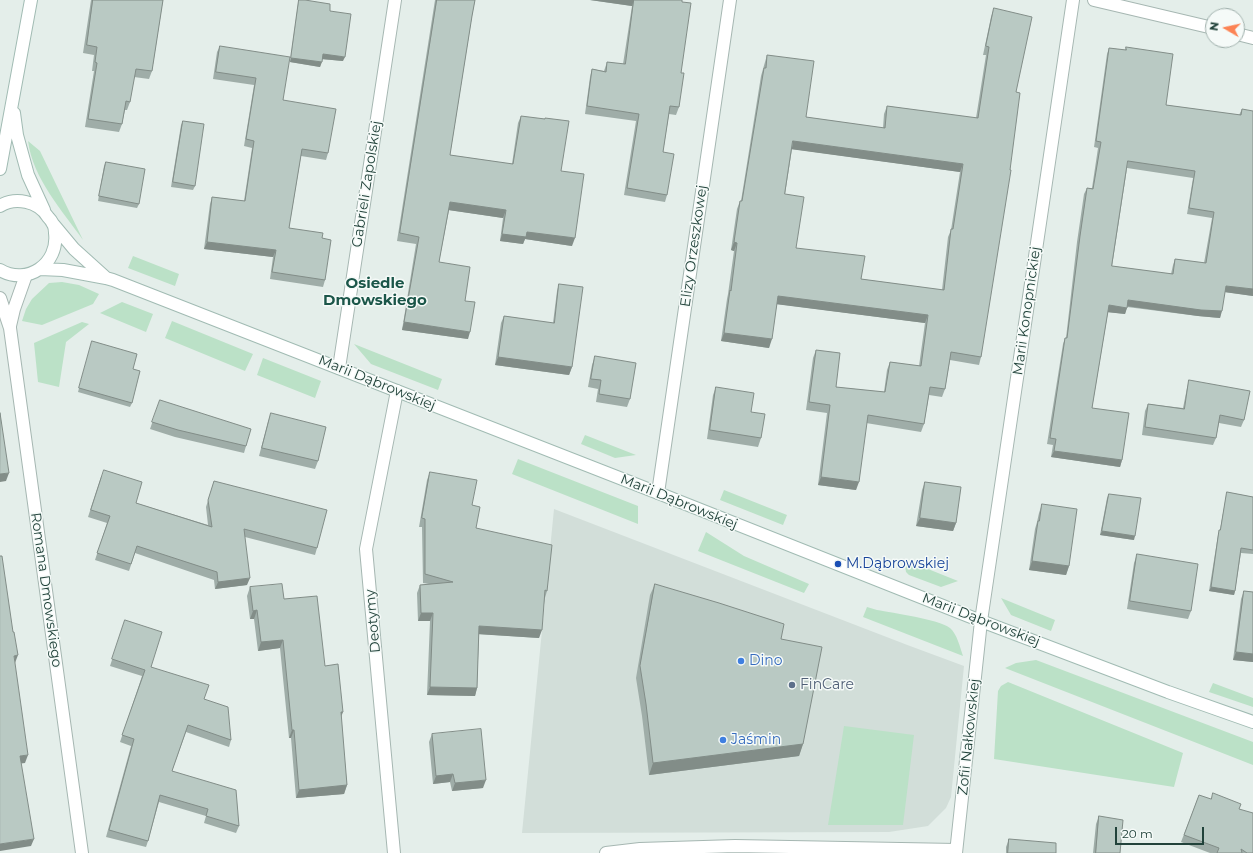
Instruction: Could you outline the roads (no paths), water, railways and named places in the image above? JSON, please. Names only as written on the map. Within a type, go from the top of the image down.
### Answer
[{"type":"street","points":[[0,169],[31,0]]},
{"type":"street","name":"Gabrieli Zapolskiej","points":[[339,368],[395,0]]},
{"type":"street","name":"Elizy Orzeszkowej","points":[[658,493],[730,0]]},
{"type":"street","name":"Marii Konopnickiej","points":[[981,621],[1073,0]]},
{"type":"street","points":[[1094,0],[1205,26]]},
{"type":"street","points":[[12,100],[16,135],[28,175],[44,210]]},
{"type":"street","points":[[0,206],[5,203],[19,200],[33,203],[44,210]]},
{"type":"street","name":"Marii Dąbrowskiej","points":[[44,210],[54,225],[74,249],[106,278]]},
{"type":"street","points":[[0,270],[9,274],[26,275],[40,269],[53,253],[56,242],[54,225]]},
{"type":"street","name":"Marii Dąbrowskiej","points":[[40,269],[63,270],[106,278],[658,493],[981,621],[1168,692],[1253,722]]},
{"type":"street","name":"Romana Dmowskiego","points":[[10,328],[14,309],[26,275]]},
{"type":"street","name":"Romana Dmowskiego","points":[[0,298],[10,328],[82,853]]},
{"type":"street","name":"Deotymy","points":[[394,853],[366,549],[396,391]]},
{"type":"street","name":"Zofii Nałkowskiej","points":[[956,852],[981,621]]},
{"type":"street","points":[[606,853],[735,846],[956,852]]},
{"type":"place","name":"M.Dąbrowskiej","points":[[838,564]]},
{"type":"place","name":"Dino","points":[[741,661]]},
{"type":"place","name":"FinCare","points":[[792,685]]},
{"type":"place","name":"Jaśmin","points":[[723,740]]},
{"type":"district","name":"Osiedle Dmowskiego","points":[[375,292]]}]
